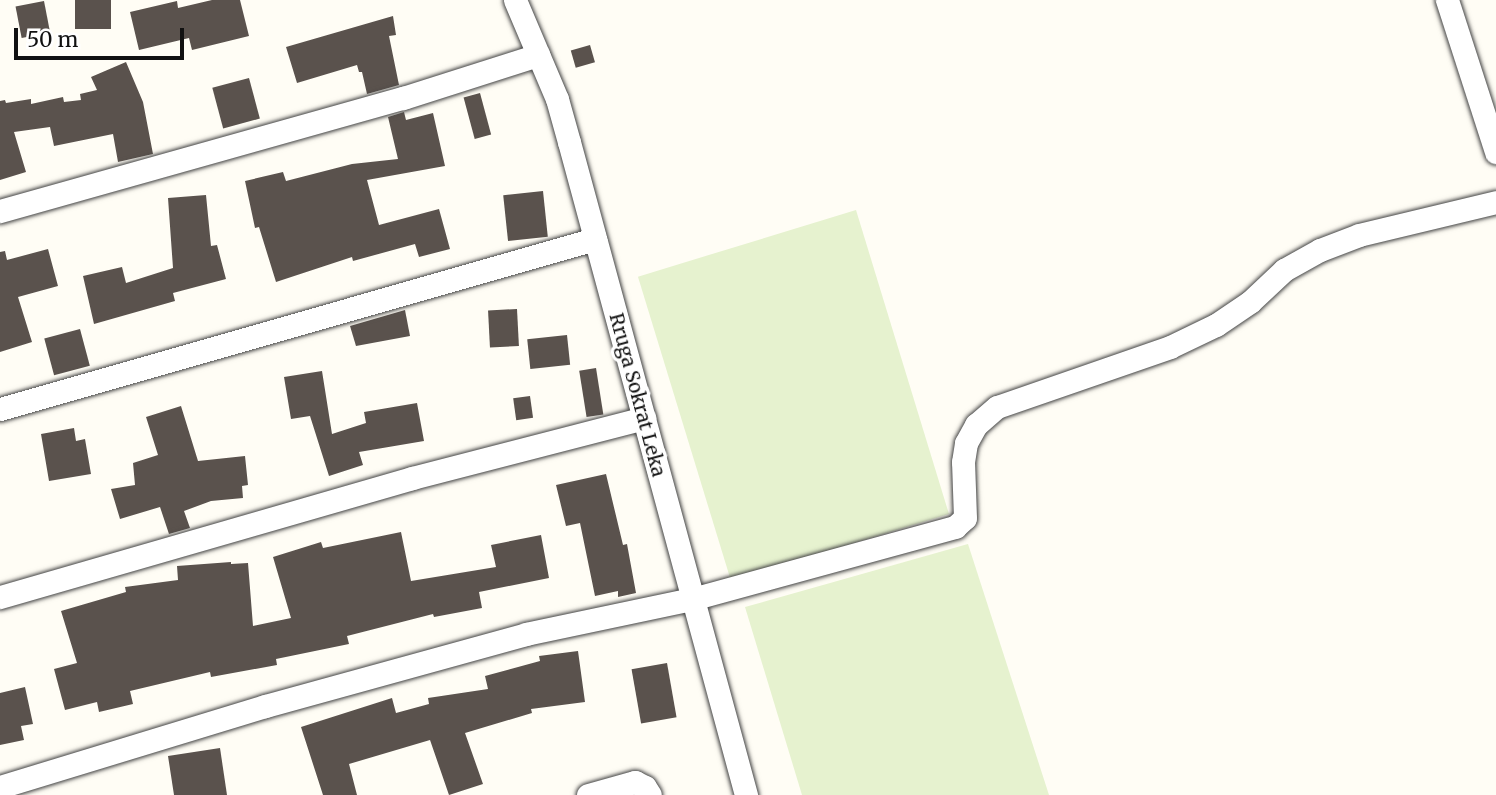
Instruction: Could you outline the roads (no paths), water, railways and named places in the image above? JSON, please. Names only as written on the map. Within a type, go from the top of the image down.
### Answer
[{"type":"street","name":"Rruga Sokrat Leka","points":[[515,0],[557,99],[746,795]]},
{"type":"street","points":[[1447,0],[1496,152]]},
{"type":"street","points":[[0,211],[403,99],[538,55]]},
{"type":"street","points":[[0,788],[265,706],[526,634],[692,599],[955,527],[965,518],[963,462],[966,443],[976,425],[997,407],[1170,347],[1216,325],[1250,302],[1284,270],[1320,250],[1359,235],[1493,203]]},
{"type":"street","points":[[0,409],[595,239]]},
{"type":"street","points":[[0,597],[412,478],[644,418]]},
{"type":"street","points":[[588,795],[635,782],[645,787],[650,795]]}]
